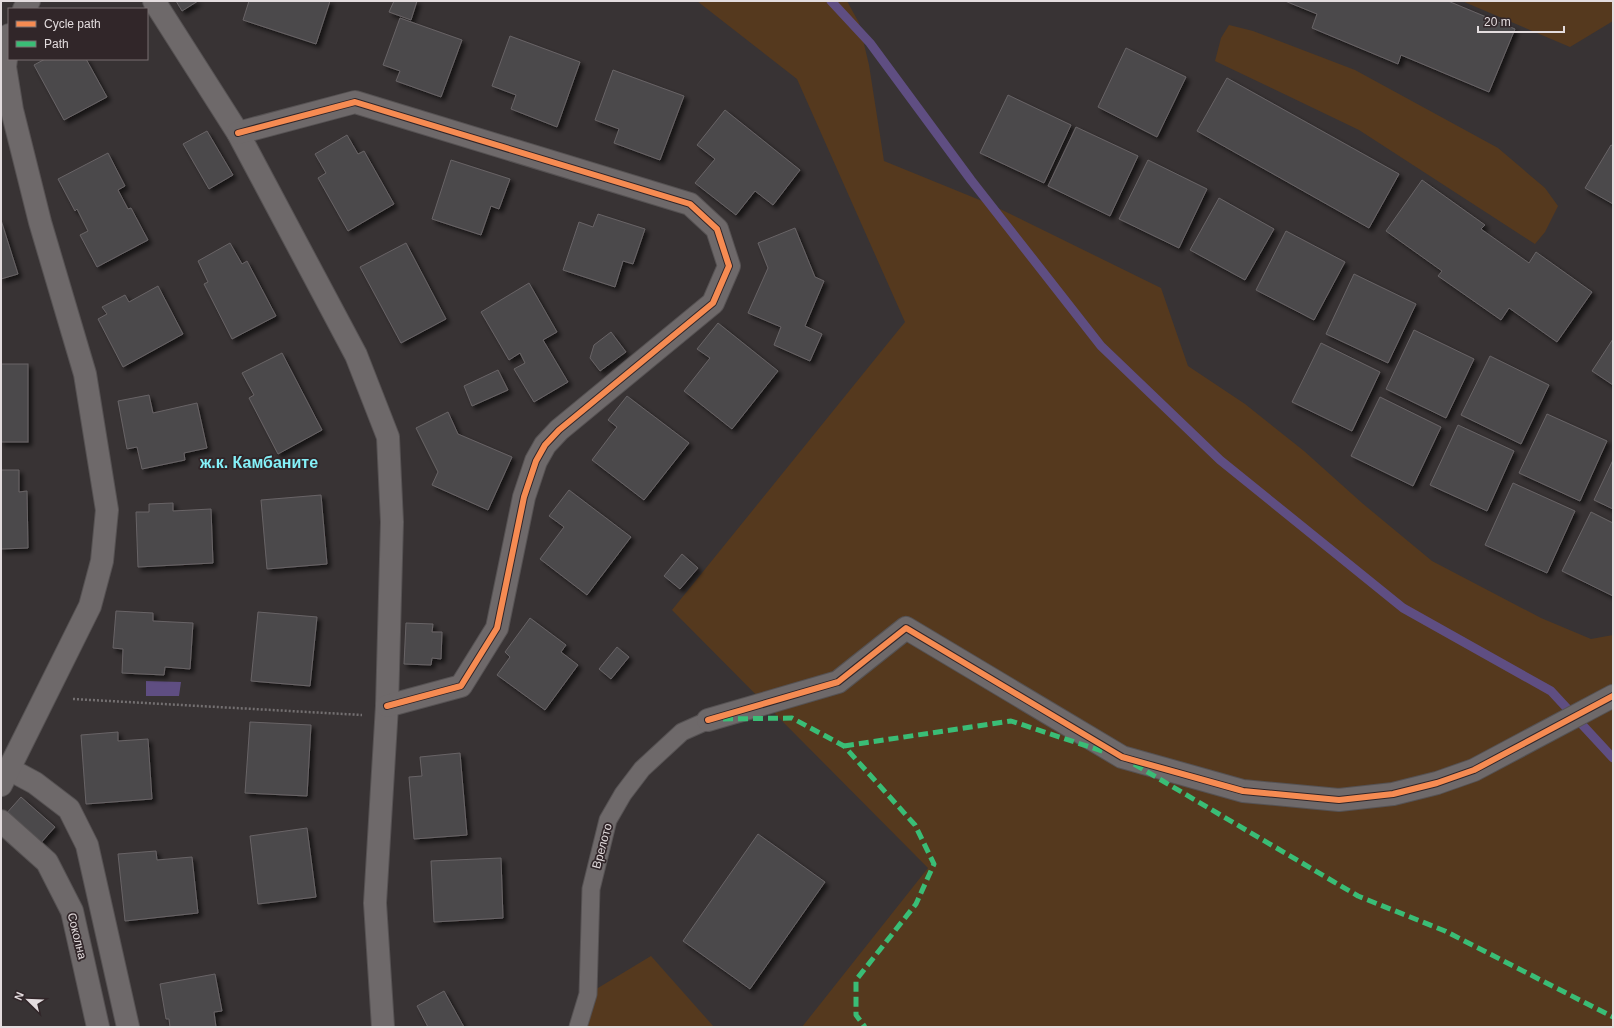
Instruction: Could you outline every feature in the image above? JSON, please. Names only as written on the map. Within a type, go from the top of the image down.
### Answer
[{"type":"street","points":[[154,1],[238,133],[356,355],[388,437],[392,522],[387,711],[375,903],[383,1027]]},
{"type":"street","points":[[8,44],[5,67],[12,110],[40,222],[85,374],[107,510],[102,561],[90,606],[5,777],[35,783],[69,809],[87,845],[128,1027]]},
{"type":"street","points":[[238,133],[355,102],[690,204],[717,229],[729,266],[714,303],[559,430],[545,445],[536,461],[524,497],[497,628],[461,686],[387,711]]},
{"type":"street","points":[[709,720],[838,682],[906,628],[1122,757],[1243,791],[1338,800],[1393,794],[1437,783],[1474,770],[1613,696]]},
{"type":"street","name":"Соколна","points":[[1,822],[47,862],[72,911],[98,1027]]},
{"type":"lane","name":"Врелото","points":[[578,1027],[588,994],[591,889],[608,820],[623,794],[642,769],[682,732],[709,720]]},
{"type":"path","points":[[45,697],[387,711]]},
{"type":"shaded area","points":[[697,1],[847,1],[859,23],[869,65],[884,161],[992,205],[1161,288],[1188,366],[1245,404],[1304,451],[1362,503],[1432,561],[1541,618],[1591,639],[1613,635],[1613,1027],[802,1027],[928,868],[672,610],[905,322],[797,79]]},
{"type":"shaded area","points":[[1462,1],[1613,1],[1613,21],[1570,47]]},
{"type":"shaded area","points":[[1229,25],[1253,31],[1355,70],[1498,148],[1545,188],[1558,206],[1545,232],[1535,244],[1359,130],[1215,61],[1221,38]]},
{"type":"shaded area","points":[[146,681],[181,682],[179,696],[146,696]]},
{"type":"shaded area","points":[[651,956],[714,1027],[578,1027],[588,994]]},
{"type":"building","points":[[176,1],[198,1],[182,11]]},
{"type":"building","points":[[249,1],[330,1],[316,44],[243,20]]},
{"type":"building","points":[[394,1],[417,1],[411,20],[389,12]]},
{"type":"building","points":[[1285,1],[1448,1],[1515,29],[1489,92],[1401,55],[1398,64],[1312,28],[1317,14]]},
{"type":"building","points":[[400,18],[462,40],[441,97],[396,81],[400,71],[383,65]]},
{"type":"building","points":[[510,36],[580,62],[557,127],[511,109],[516,95],[492,86]]},
{"type":"building","points":[[1126,48],[1186,77],[1157,137],[1098,107]]},
{"type":"building","points":[[43,60],[87,60],[107,97],[64,120],[34,65]]},
{"type":"building","points":[[613,70],[684,96],[660,160],[614,143],[619,129],[595,120]]},
{"type":"building","points":[[1227,78],[1399,174],[1369,228],[1197,131]]},
{"type":"building","points":[[1008,95],[1071,125],[1044,183],[980,153]]},
{"type":"building","points":[[725,110],[800,170],[773,205],[755,191],[736,215],[695,183],[715,159],[697,145]]},
{"type":"building","points":[[1076,127],[1138,156],[1110,216],[1048,186]]},
{"type":"building","points":[[207,131],[233,175],[209,189],[183,144]]},
{"type":"building","points":[[347,135],[358,154],[364,151],[394,204],[348,231],[318,178],[326,173],[315,154]]},
{"type":"building","points":[[1611,145],[1613,146],[1613,204],[1585,188]]},
{"type":"building","points":[[108,153],[125,186],[118,190],[128,209],[131,208],[148,240],[97,267],[80,235],[88,231],[77,209],[75,211],[58,179]]},
{"type":"building","points":[[451,160],[510,179],[499,209],[491,206],[481,235],[432,219]]},
{"type":"building","points":[[1148,160],[1207,189],[1179,248],[1119,219]]},
{"type":"building","points":[[1422,180],[1485,225],[1481,229],[1529,263],[1536,252],[1592,292],[1557,342],[1509,308],[1501,320],[1438,276],[1442,271],[1386,231]]},
{"type":"building","points":[[1219,198],[1274,229],[1245,280],[1190,250]]},
{"type":"building","points":[[598,214],[645,229],[633,264],[623,261],[615,287],[563,270],[579,222],[593,227]]},
{"type":"building","points":[[1,220],[18,274],[1,279]]},
{"type":"building","points":[[795,228],[815,277],[824,281],[805,326],[822,334],[810,361],[774,345],[781,327],[748,313],[768,268],[758,243]]},
{"type":"building","points":[[1286,231],[1345,262],[1314,320],[1256,290]]},
{"type":"building","points":[[230,243],[242,264],[247,261],[276,316],[232,339],[204,284],[208,282],[198,261]]},
{"type":"building","points":[[406,243],[446,319],[401,343],[360,267]]},
{"type":"building","points":[[1354,274],[1416,304],[1388,363],[1326,334]]},
{"type":"building","points":[[529,283],[557,332],[543,340],[568,382],[534,402],[514,369],[525,363],[520,353],[509,360],[481,312]]},
{"type":"building","points":[[158,286],[183,334],[123,367],[98,319],[107,314],[102,307],[125,295],[129,302]]},
{"type":"building","points":[[718,323],[778,371],[732,429],[684,391],[710,358],[697,349]]},
{"type":"building","points":[[1414,330],[1474,359],[1446,418],[1386,389]]},
{"type":"building","points":[[611,332],[626,352],[600,371],[590,358],[594,345]]},
{"type":"building","points":[[1613,339],[1613,385],[1592,371]]},
{"type":"building","points":[[1321,343],[1380,372],[1352,431],[1292,402]]},
{"type":"building","points":[[282,353],[322,430],[278,454],[249,398],[254,395],[242,373]]},
{"type":"building","points":[[1490,356],[1549,385],[1521,444],[1461,415]]},
{"type":"building","points":[[1,364],[28,364],[28,442],[1,442]]},
{"type":"building","points":[[498,370],[508,390],[472,406],[464,386]]},
{"type":"building","points":[[149,395],[153,413],[197,403],[207,448],[184,453],[185,460],[142,469],[137,447],[127,449],[118,401]]},
{"type":"building","points":[[627,396],[689,443],[644,500],[592,460],[617,427],[608,420]]},
{"type":"building","points":[[1380,397],[1441,427],[1413,486],[1351,456]]},
{"type":"building","points":[[448,412],[458,434],[512,457],[488,510],[432,485],[438,472],[416,428]]},
{"type":"building","points":[[1547,414],[1607,441],[1580,501],[1519,473]]},
{"type":"building","points":[[1458,425],[1514,451],[1487,511],[1430,485]]},
{"type":"building","points":[[1613,460],[1613,509],[1594,500]]},
{"type":"building","points":[[1,470],[19,470],[19,492],[27,491],[28,548],[1,549]]},
{"type":"building","points":[[1513,483],[1575,511],[1547,573],[1485,545]]},
{"type":"building","points":[[569,490],[631,537],[587,595],[540,559],[564,527],[549,516]]},
{"type":"building","points":[[321,495],[327,564],[267,569],[261,500]]},
{"type":"building","points":[[173,503],[173,511],[211,509],[213,563],[138,567],[136,512],[149,512],[149,504]]},
{"type":"building","points":[[1591,512],[1613,523],[1613,596],[1562,571]]},
{"type":"building","points":[[682,554],[698,568],[680,589],[664,576]]},
{"type":"building","points":[[116,611],[153,613],[153,621],[193,623],[190,669],[165,667],[164,675],[122,673],[123,649],[113,648]]},
{"type":"building","points":[[258,612],[317,617],[310,686],[251,681]]},
{"type":"building","points":[[530,618],[566,645],[561,652],[578,665],[545,710],[497,675],[510,657],[505,652]]},
{"type":"building","points":[[406,623],[433,624],[432,632],[442,632],[441,659],[432,658],[431,665],[404,664]]},
{"type":"building","points":[[617,647],[629,657],[611,679],[599,669]]},
{"type":"building","points":[[250,722],[311,725],[307,796],[245,793]]},
{"type":"building","points":[[118,732],[118,741],[148,739],[152,799],[86,804],[81,735]]},
{"type":"building","points":[[460,753],[467,835],[414,839],[409,777],[422,776],[420,757]]},
{"type":"building","points":[[21,797],[55,827],[39,845],[5,815]]},
{"type":"building","points":[[307,828],[316,897],[258,904],[250,836]]},
{"type":"building","points":[[758,834],[825,882],[750,989],[683,941]]},
{"type":"building","points":[[156,851],[157,860],[192,857],[198,913],[125,921],[118,854]]},
{"type":"building","points":[[501,858],[503,918],[434,922],[431,861]]},
{"type":"building","points":[[215,974],[222,1011],[214,1012],[216,1027],[170,1027],[169,1019],[166,1019],[160,984]]},
{"type":"building","points":[[444,991],[464,1027],[428,1027],[417,1006]]},
{"type":"waterway","points":[[831,1],[870,43],[971,180],[1101,346],[1220,460],[1403,608],[1551,691],[1613,758]]},
{"type":"marked path","points":[[723,719],[792,718],[844,746],[915,825],[934,864],[916,904],[856,980],[856,1015],[865,1027]]},
{"type":"marked path","points":[[844,746],[1011,721],[1105,752]]},
{"type":"marked path","points":[[1134,764],[1358,896],[1445,931],[1613,1017]]},
{"type":"cycle path","points":[[238,133],[355,102],[690,204],[717,229],[729,266],[713,303],[559,430],[545,445],[536,461],[524,497],[497,628],[461,686],[387,706]]},
{"type":"cycle path","points":[[708,720],[838,682],[906,628],[1122,757],[1243,791],[1339,800],[1393,794],[1437,783],[1474,770],[1613,696]]},
{"type":"district","name":"ж.к. Камбаните","points":[[259,462]]}]
